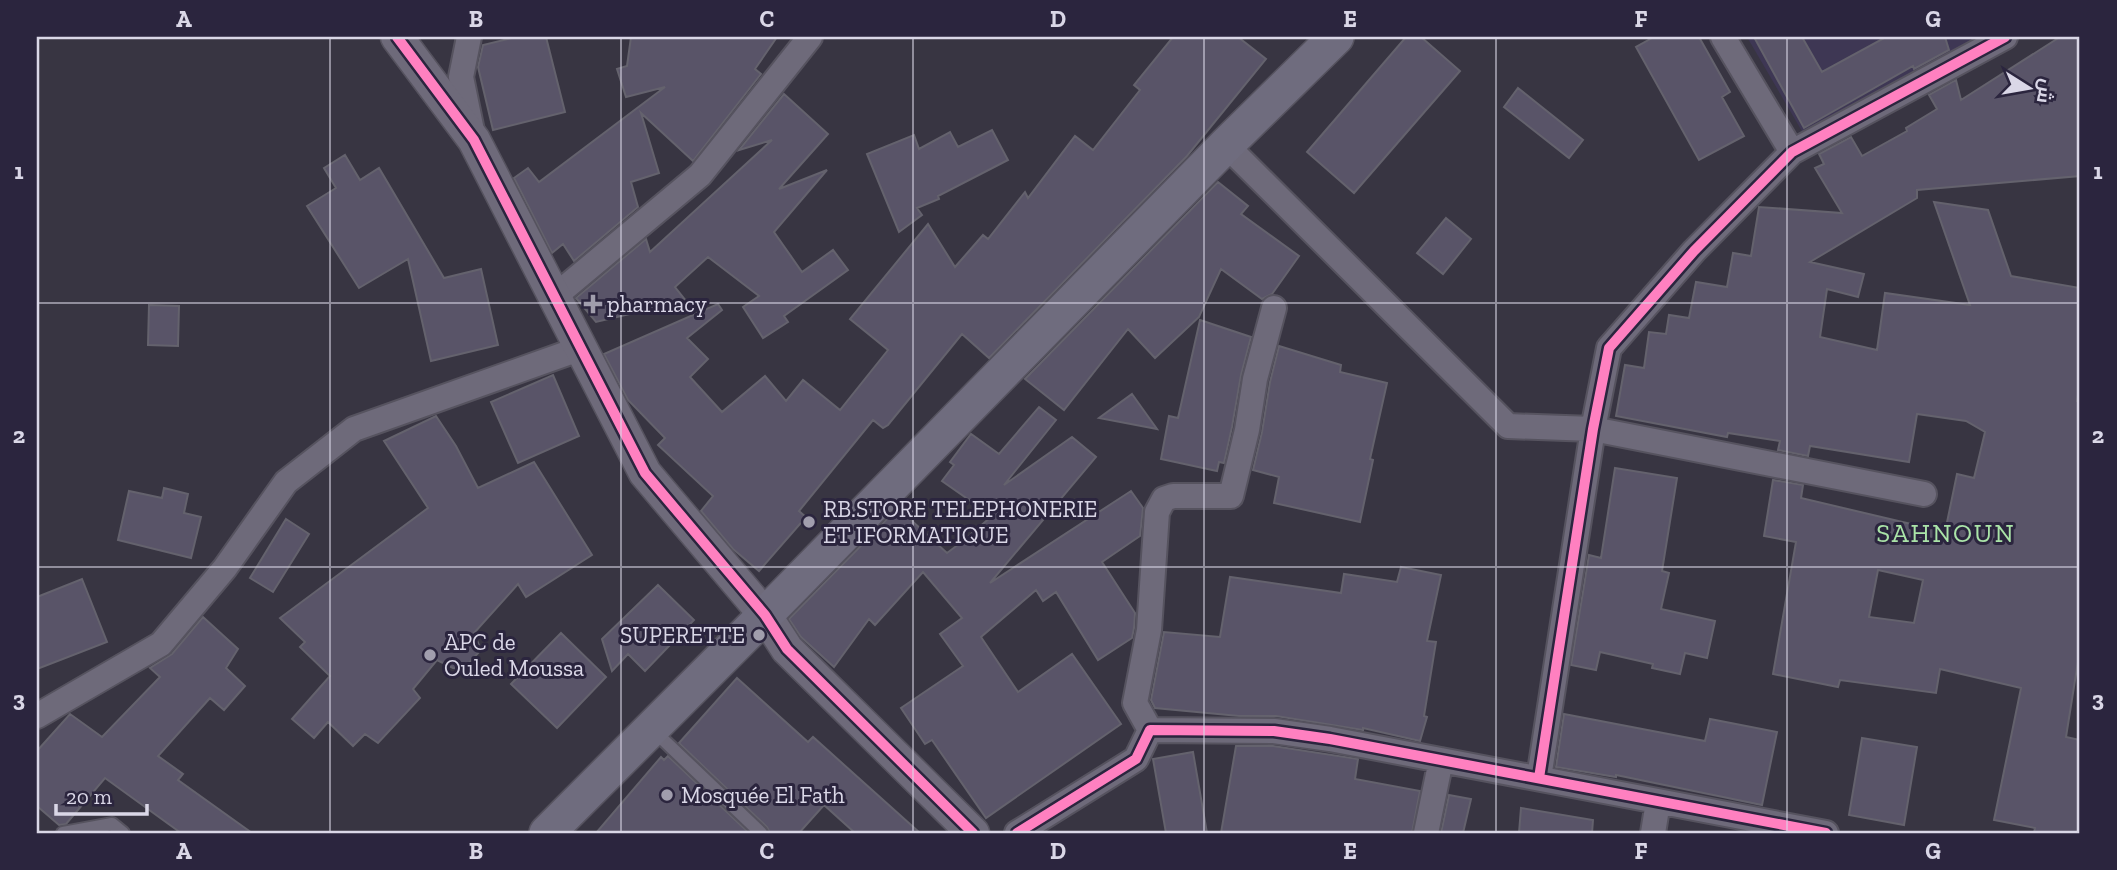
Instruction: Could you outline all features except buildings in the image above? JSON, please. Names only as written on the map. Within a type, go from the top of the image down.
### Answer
[{"type":"main road","points":[[547,833],[1336,37]]},
{"type":"street","points":[[397,37],[474,140],[645,473],[765,615],[787,649],[973,833]]},
{"type":"street","points":[[469,37],[461,77],[474,140]]},
{"type":"street","points":[[554,297],[700,176],[810,37]]},
{"type":"street","points":[[1723,37],[1793,152]]},
{"type":"street","points":[[1539,778],[1593,429],[1609,348],[1695,251],[1793,152],[2005,37]]},
{"type":"street","points":[[1226,145],[1508,426],[1593,429],[1924,494]]},
{"type":"street","points":[[1150,730],[1135,703],[1149,631],[1157,512],[1164,499],[1173,496],[1231,496],[1247,430],[1255,379],[1274,308]]},
{"type":"street","points":[[37,716],[161,644],[225,568],[286,482],[354,429],[579,349]]},
{"type":"street","points":[[1150,730],[1275,731],[1331,739],[1826,833]]},
{"type":"street","points":[[1017,833],[1136,759],[1150,730]]},
{"type":"street","points":[[1426,833],[1441,760]]},
{"type":"street","points":[[1653,833],[1658,802]]},
{"type":"lane","points":[[651,727],[761,833]]},
{"type":"lane","points":[[63,833],[112,824],[123,833]]},
{"type":"shaded area","points":[[1747,37],[1987,37],[1803,133]]},
{"type":"cycle path","points":[[397,37],[474,140],[645,473],[765,615],[787,649],[973,833]]},
{"type":"cycle path","points":[[1539,778],[1593,429],[1609,348],[1694,251],[1792,152],[2005,37]]},
{"type":"cycle path","points":[[1017,833],[1136,759],[1150,730],[1274,731],[1330,739],[1826,833]]},
{"type":"place","name":"pharmacy","points":[[593,304]]},
{"type":"place","name":"RB.STORE TELEPHONERIE ET IFORMATIQUE","points":[[809,522]]},
{"type":"place","name":"SUPERETTE","points":[[759,635]]},
{"type":"place","name":"APC de Ouled Moussa","points":[[430,655]]},
{"type":"place","name":"Mosquée El Fath","points":[[667,795]]},
{"type":"district","name":"SAHNOUN","points":[[1946,533]]}]
